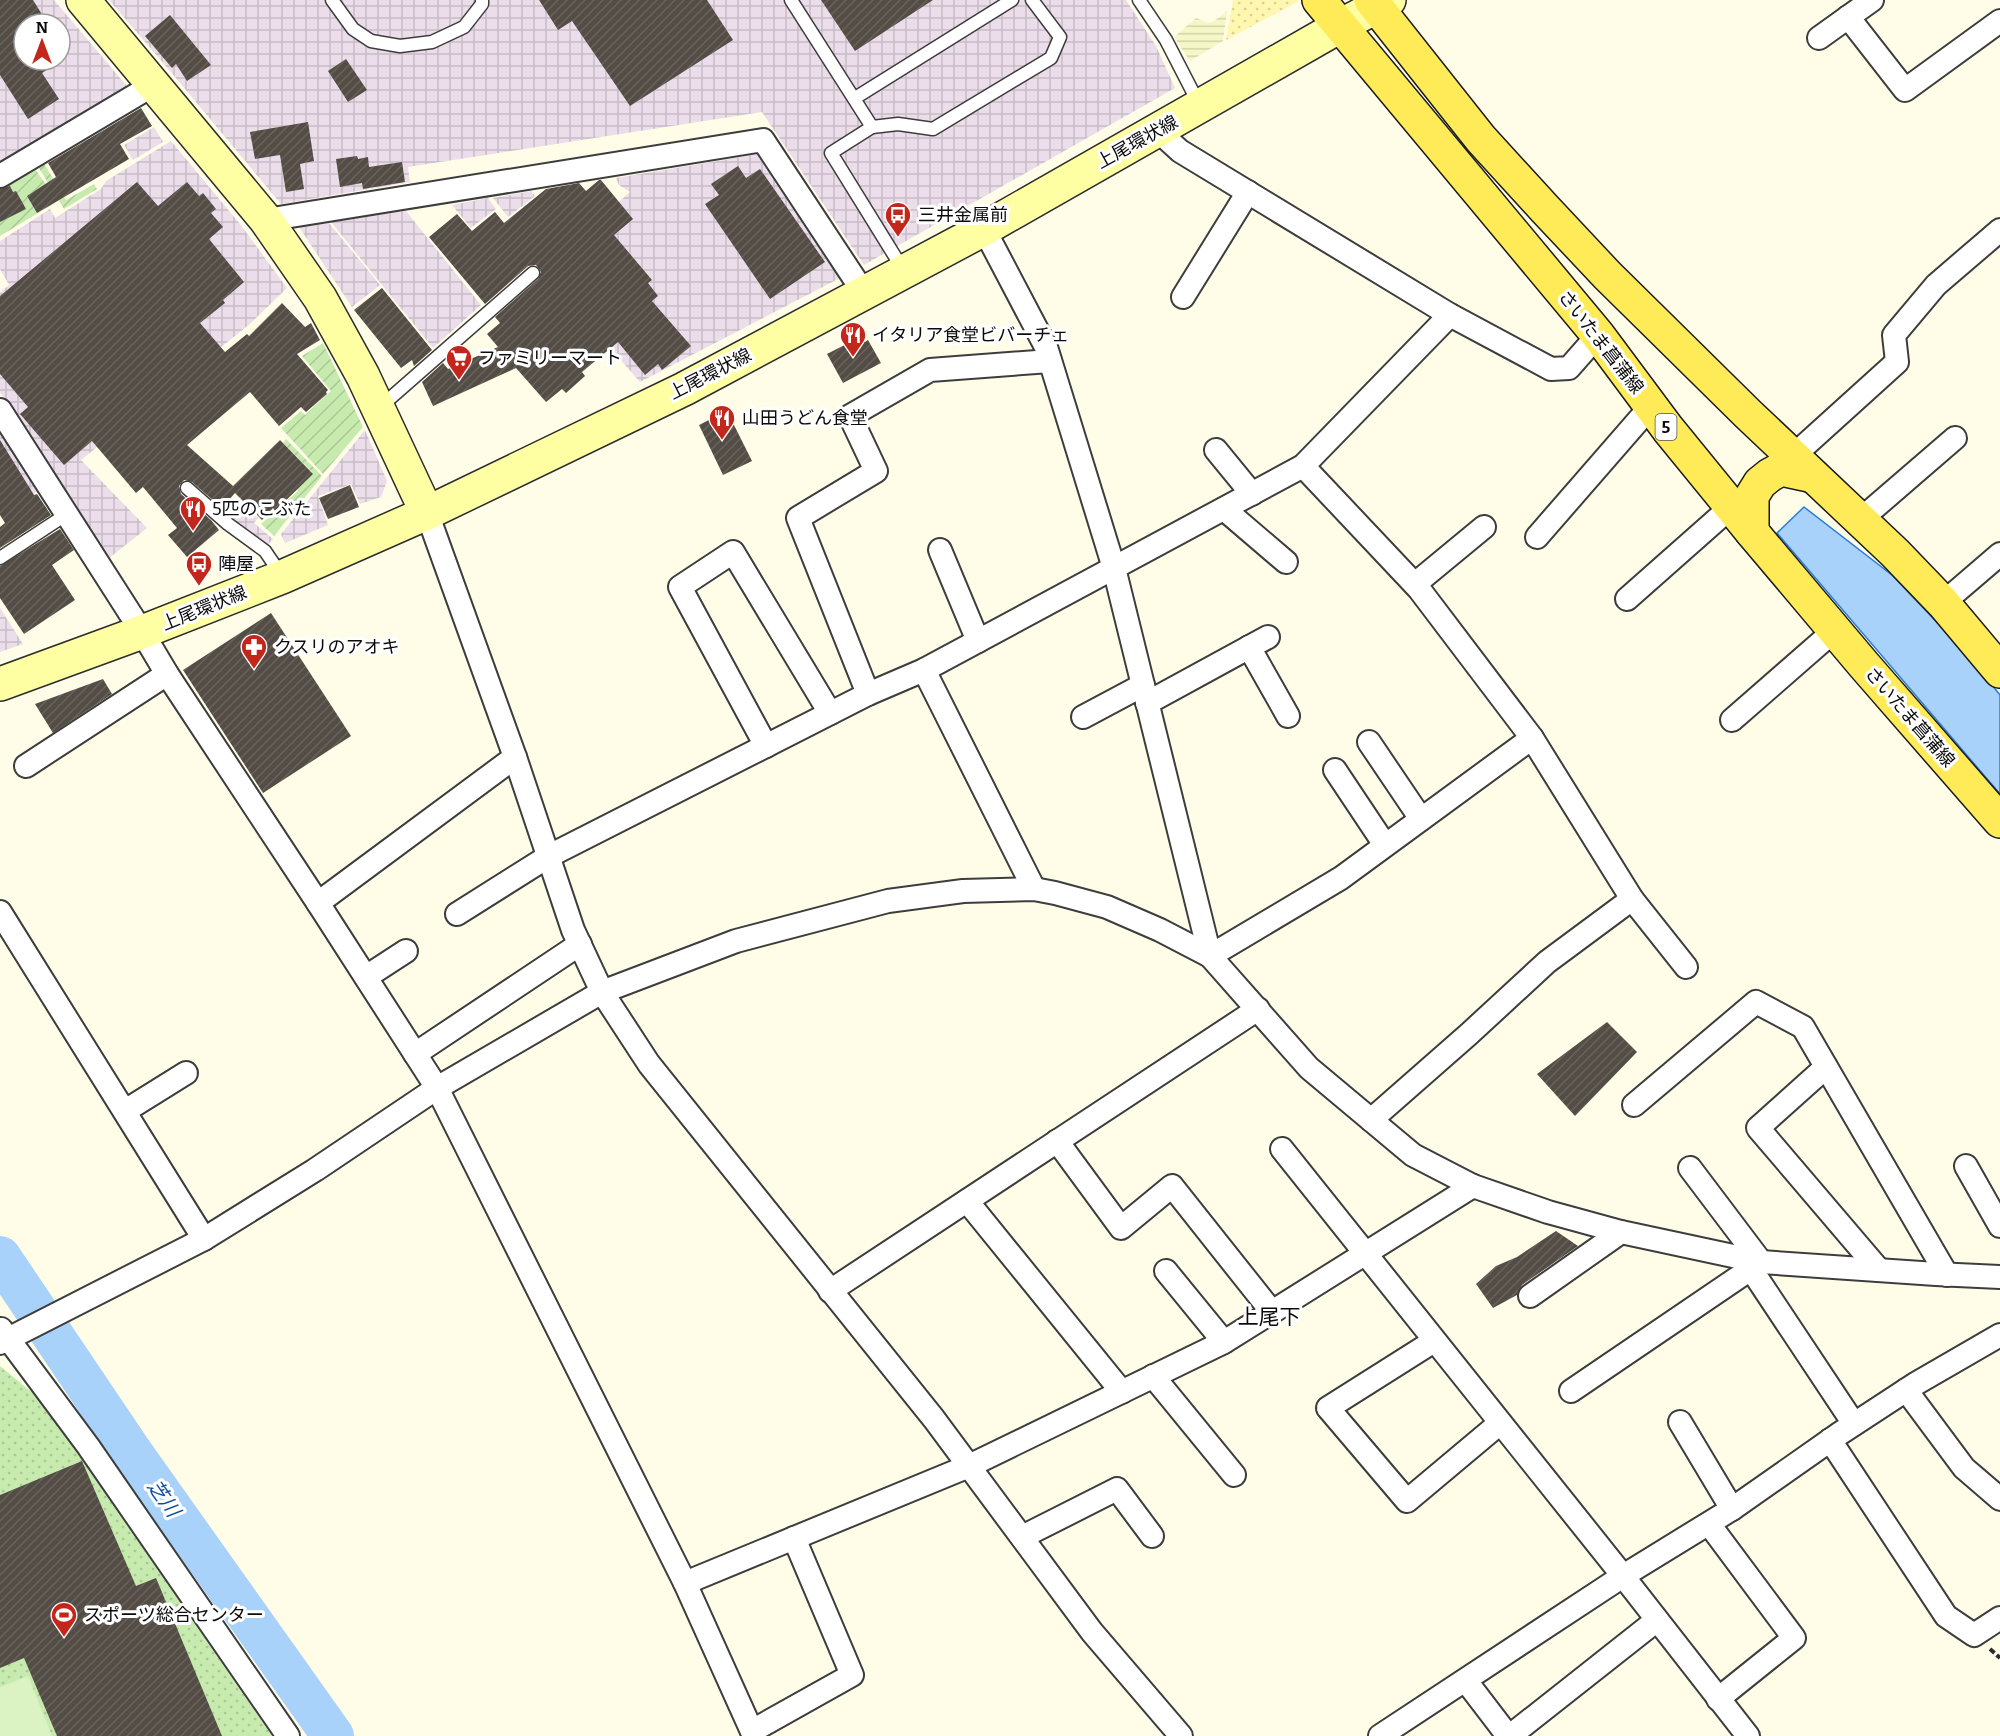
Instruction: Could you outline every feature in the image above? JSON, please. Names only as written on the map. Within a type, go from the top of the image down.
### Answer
[{"type":"main road","points":[[83,0],[266,220],[320,298],[363,376],[428,513]]},
{"type":"main road","name":"さいたま菖蒲線","points":[[1319,0],[1598,335],[1668,429],[1731,507],[1834,630],[2000,821]]},
{"type":"main road","points":[[1379,2],[1481,139],[1545,209],[1607,275],[1803,467],[1895,553],[1943,603],[2000,671]]},
{"type":"main road","name":"上尾環状線","points":[[0,684],[282,577],[428,513],[684,389],[984,229],[1200,107],[1379,2]]},
{"type":"main road","points":[[1752,532],[1752,496],[1760,483],[1770,474],[1781,469],[1803,467]]},
{"type":"street","points":[[1819,38],[1872,0]]},
{"type":"street","points":[[1848,17],[1905,90],[2000,21]]},
{"type":"street","points":[[0,176],[153,85]]},
{"type":"street","points":[[1157,130],[1180,150],[1450,315],[1551,369],[1569,368],[1598,335]]},
{"type":"street","points":[[266,220],[764,140],[864,293]]},
{"type":"street","points":[[1183,297],[1248,192]]},
{"type":"street","points":[[984,229],[1046,347],[1114,568],[1210,956]]},
{"type":"street","points":[[1803,467],[1897,362],[1894,335],[1936,285],[2000,230]]},
{"type":"street","points":[[457,914],[549,856],[868,694],[924,670],[1303,466],[1450,315]]},
{"type":"street","points":[[868,694],[798,518],[876,471],[850,416],[930,370],[1050,361]]},
{"type":"street","points":[[1537,537],[1651,406]]},
{"type":"street","points":[[0,410],[142,632],[166,674],[437,1088],[685,1583],[753,1734],[852,1676],[794,1538]]},
{"type":"street","points":[[1860,520],[1955,438]]},
{"type":"street","points":[[1216,450],[1252,494]]},
{"type":"street","points":[[1303,466],[1415,584],[1532,738],[1632,899],[1686,967]]},
{"type":"street","points":[[1627,599],[1731,507]]},
{"type":"street","points":[[1224,509],[1286,562]]},
{"type":"street","points":[[428,513],[580,944],[602,992],[649,1064],[934,1419],[1092,1632],[1181,1736]]},
{"type":"street","points":[[1415,584],[1484,527]]},
{"type":"street","points":[[940,550],[978,641]]},
{"type":"street","points":[[766,746],[680,587],[733,552],[830,713]]},
{"type":"street","points":[[1943,603],[2000,554]]},
{"type":"street","points":[[1732,720],[1834,630]]},
{"type":"street","points":[[1083,717],[1145,694],[1258,642],[1288,717]]},
{"type":"street","points":[[924,670],[1034,889]]},
{"type":"street","points":[[26,766],[166,674]]},
{"type":"street","points":[[1210,956],[1341,878],[1532,738]]},
{"type":"street","points":[[1369,742],[1420,819]]},
{"type":"street","points":[[318,903],[515,757]]},
{"type":"street","points":[[1335,770],[1385,845]]},
{"type":"street","points":[[288,1736],[88,1446],[6,1336],[62,1311],[204,1239],[315,1170],[437,1088],[602,992],[736,941],[888,901],[963,891],[1034,889],[1107,907],[1160,930],[1210,956],[1309,1068],[1413,1155],[1473,1186],[1548,1212],[1756,1265],[2000,1277]]},
{"type":"street","points":[[1371,1120],[1547,962],[1632,899]]},
{"type":"street","points":[[0,912],[204,1239]]},
{"type":"street","points":[[415,1054],[580,944]]},
{"type":"street","points":[[366,977],[406,951]]},
{"type":"street","points":[[1634,1105],[1756,1002],[1803,1027],[1947,1275]]},
{"type":"street","points":[[830,1291],[1258,1008]]},
{"type":"street","points":[[1826,1067],[1758,1128],[1879,1270]]},
{"type":"street","points":[[125,1111],[186,1073]]},
{"type":"street","points":[[1057,1142],[1120,1228],[1172,1186],[1272,1312]]},
{"type":"street","points":[[1282,1149],[1748,1736]]},
{"type":"street","points":[[1966,1167],[2000,1226]]},
{"type":"street","points":[[1690,1168],[1756,1265],[1854,1424]]},
{"type":"street","points":[[685,1583],[969,1466],[1224,1342],[1473,1186]]},
{"type":"street","points":[[967,1201],[1122,1392]]},
{"type":"street","points":[[1530,1296],[1621,1232]]},
{"type":"street","points":[[1570,1391],[1756,1265]]},
{"type":"street","points":[[1166,1271],[1224,1342]]},
{"type":"street","points":[[1380,1736],[1623,1576],[1732,1509],[1906,1390],[2000,1335]]},
{"type":"street","points":[[1434,1341],[1328,1408],[1407,1501],[1500,1423]]},
{"type":"street","points":[[1153,1376],[1234,1475]]},
{"type":"street","points":[[1906,1390],[1964,1468],[2000,1499]]},
{"type":"street","points":[[1680,1422],[1732,1509]]},
{"type":"street","points":[[1830,1440],[1946,1617],[1974,1635],[2000,1618]]},
{"type":"street","points":[[1022,1537],[1117,1489],[1152,1536]]},
{"type":"street","points":[[1709,1524],[1794,1638],[1718,1699]]},
{"type":"street","points":[[1466,1681],[1509,1736],[1657,1620]]},
{"type":"lane","points":[[332,0],[353,29],[371,41],[400,46],[432,42],[464,27],[482,4],[482,0]]},
{"type":"lane","points":[[791,0],[873,127]]},
{"type":"lane","points":[[855,98],[1012,0]]},
{"type":"lane","points":[[904,272],[831,153],[873,127],[898,124],[933,129],[1051,58],[1060,37],[1032,0]]},
{"type":"lane","points":[[1139,0],[1166,40],[1200,107]]},
{"type":"lane","points":[[378,409],[533,273]]},
{"type":"lane","points":[[187,488],[228,524],[265,551],[282,577]]},
{"type":"lane","points":[[0,558],[67,514]]},
{"type":"shaded area","points":[[0,0],[54,0],[64,12],[12,12],[12,72],[72,72],[72,21],[126,85],[123,96],[0,165]]},
{"type":"shaded area","points":[[109,0],[1126,0],[1156,46],[1175,88],[864,265],[762,112],[408,167],[410,182],[281,204]]},
{"type":"shaded area","points":[[154,127],[163,142],[133,160],[124,145]]},
{"type":"shaded area","points":[[171,141],[240,224],[287,288],[251,323],[81,460],[147,528],[108,559],[0,392],[0,292],[9,285],[0,269],[0,241],[50,209],[55,218],[101,189],[106,181]]},
{"type":"shaded area","points":[[759,154],[842,277],[640,382],[541,270],[630,192],[619,185],[616,178]]},
{"type":"shaded area","points":[[531,191],[535,196],[508,217],[493,198]]},
{"type":"shaded area","points":[[488,198],[496,209],[471,228],[452,205]]},
{"type":"shaded area","points":[[406,211],[481,305],[433,348],[331,222]]},
{"type":"shaded area","points":[[329,223],[380,285],[352,307],[299,227]]},
{"type":"shaded area","points":[[0,426],[41,489],[0,515]]},
{"type":"shaded area","points":[[365,430],[387,481],[381,497],[360,504],[351,484],[318,496],[328,525],[285,543],[281,534]]},
{"type":"shaded area","points":[[236,500],[258,518],[254,523],[273,539],[266,547],[225,512]]},
{"type":"shaded area","points":[[0,608],[23,644],[0,652]]},
{"type":"green space","points":[[1227,11],[1223,41],[1190,61],[1174,37],[1196,18],[1209,23]]},
{"type":"green space","points":[[43,162],[66,200],[94,184],[97,189],[64,209],[37,165]]},
{"type":"green space","points":[[32,165],[58,201],[0,236],[0,184]]},
{"type":"green space","points":[[323,343],[363,427],[323,474],[281,428],[301,411],[305,415],[331,391],[302,356]]},
{"type":"green space","points":[[286,439],[322,476],[274,536],[261,524],[298,491],[296,488],[312,472],[283,443]]},
{"type":"green space","points":[[0,1366],[40,1399],[272,1736],[0,1736]]},
{"type":"green space","points":[[28,1676],[52,1736],[0,1736],[0,1687]]},
{"type":"sand","points":[[1233,0],[1298,0],[1299,1],[1226,40]]},
{"type":"water","points":[[1804,507],[1892,575],[1967,654],[2000,695],[2000,794],[1777,533]]},
{"type":"building","points":[[0,0],[33,0],[40,12],[12,12],[12,72],[44,72],[42,73],[59,99],[28,119],[0,75]]},
{"type":"building","points":[[539,0],[707,0],[733,40],[630,106],[572,21],[558,30]]},
{"type":"building","points":[[821,0],[933,0],[855,51]]},
{"type":"building","points":[[170,15],[211,65],[187,81],[176,64],[172,68],[145,36]]},
{"type":"building","points":[[346,59],[367,90],[348,102],[328,71]]},
{"type":"building","points":[[141,108],[152,126],[120,144],[129,159],[37,213],[27,196],[56,177],[48,163]]},
{"type":"building","points":[[308,122],[314,161],[300,164],[304,189],[286,192],[280,155],[255,159],[250,132]]},
{"type":"building","points":[[357,156],[358,159],[368,157],[369,167],[402,162],[405,182],[363,189],[362,183],[340,187],[336,159]]},
{"type":"building","points":[[738,166],[746,178],[760,169],[825,262],[770,299],[705,204],[719,195],[711,184]]},
{"type":"building","points":[[599,180],[633,219],[614,235],[652,280],[648,283],[658,296],[652,301],[691,346],[662,370],[658,364],[645,375],[618,342],[582,372],[585,376],[566,393],[562,389],[546,402],[516,368],[433,406],[422,382],[443,363],[448,369],[498,347],[487,334],[500,323],[495,317],[538,279],[541,272],[536,265],[528,266],[485,304],[429,237],[457,214],[472,231],[495,212],[504,223],[546,189],[579,183],[586,191]]},
{"type":"building","points":[[137,182],[158,206],[187,182],[199,196],[203,193],[216,209],[211,213],[223,227],[209,239],[244,282],[223,300],[225,303],[200,323],[225,352],[247,334],[249,336],[282,303],[305,327],[311,323],[320,340],[297,354],[328,390],[327,394],[306,412],[301,407],[279,426],[250,392],[187,445],[233,486],[280,440],[313,474],[275,511],[273,508],[262,520],[235,493],[222,508],[192,482],[184,480],[179,486],[181,494],[219,530],[187,557],[168,535],[177,528],[143,487],[136,493],[92,441],[64,465],[20,414],[28,407],[0,374],[0,296]]},
{"type":"building","points":[[10,186],[13,192],[16,191],[26,209],[0,222],[0,189]]},
{"type":"building","points":[[382,288],[432,350],[414,366],[412,360],[401,368],[354,310]]},
{"type":"building","points":[[862,336],[865,342],[868,340],[881,363],[843,383],[827,354]]},
{"type":"building","points":[[727,411],[752,461],[723,475],[699,425]]},
{"type":"building","points":[[0,440],[34,495],[37,494],[51,515],[0,548],[0,527],[5,523],[0,515]]},
{"type":"building","points":[[350,485],[359,507],[328,519],[319,498]]},
{"type":"building","points":[[60,529],[74,550],[52,565],[75,600],[24,634],[0,598],[0,566]]},
{"type":"building","points":[[271,613],[351,736],[263,793],[183,670]]},
{"type":"building","points":[[103,679],[112,694],[53,733],[35,704]]},
{"type":"building","points":[[1607,1022],[1637,1052],[1575,1116],[1537,1074]]},
{"type":"building","points":[[1556,1231],[1578,1246],[1522,1285],[1517,1295],[1493,1308],[1476,1284],[1496,1266],[1517,1257]]},
{"type":"building","points":[[82,1461],[136,1586],[156,1578],[222,1736],[57,1736],[24,1658],[0,1668],[0,1495]]},
{"type":"waterway","name":"芝川","points":[[0,1257],[132,1453],[333,1736]]},
{"type":"place","name":"三井金属前","points":[[898,238]]},
{"type":"place","name":"イタリア食堂ビバーチェ","points":[[853,358]]},
{"type":"place","name":"ファミリーマート","points":[[459,381]]},
{"type":"place","name":"山田うどん食堂","points":[[722,441]]},
{"type":"place","name":"5匹のこぶた","points":[[193,532]]},
{"type":"place","name":"陣屋","points":[[199,587]]},
{"type":"place","name":"クスリのアオキ","points":[[254,670]]},
{"type":"place","name":"スポーツ総合センター","points":[[64,1638]]},
{"type":"district","name":"上尾下","points":[[1269,1317]]}]
